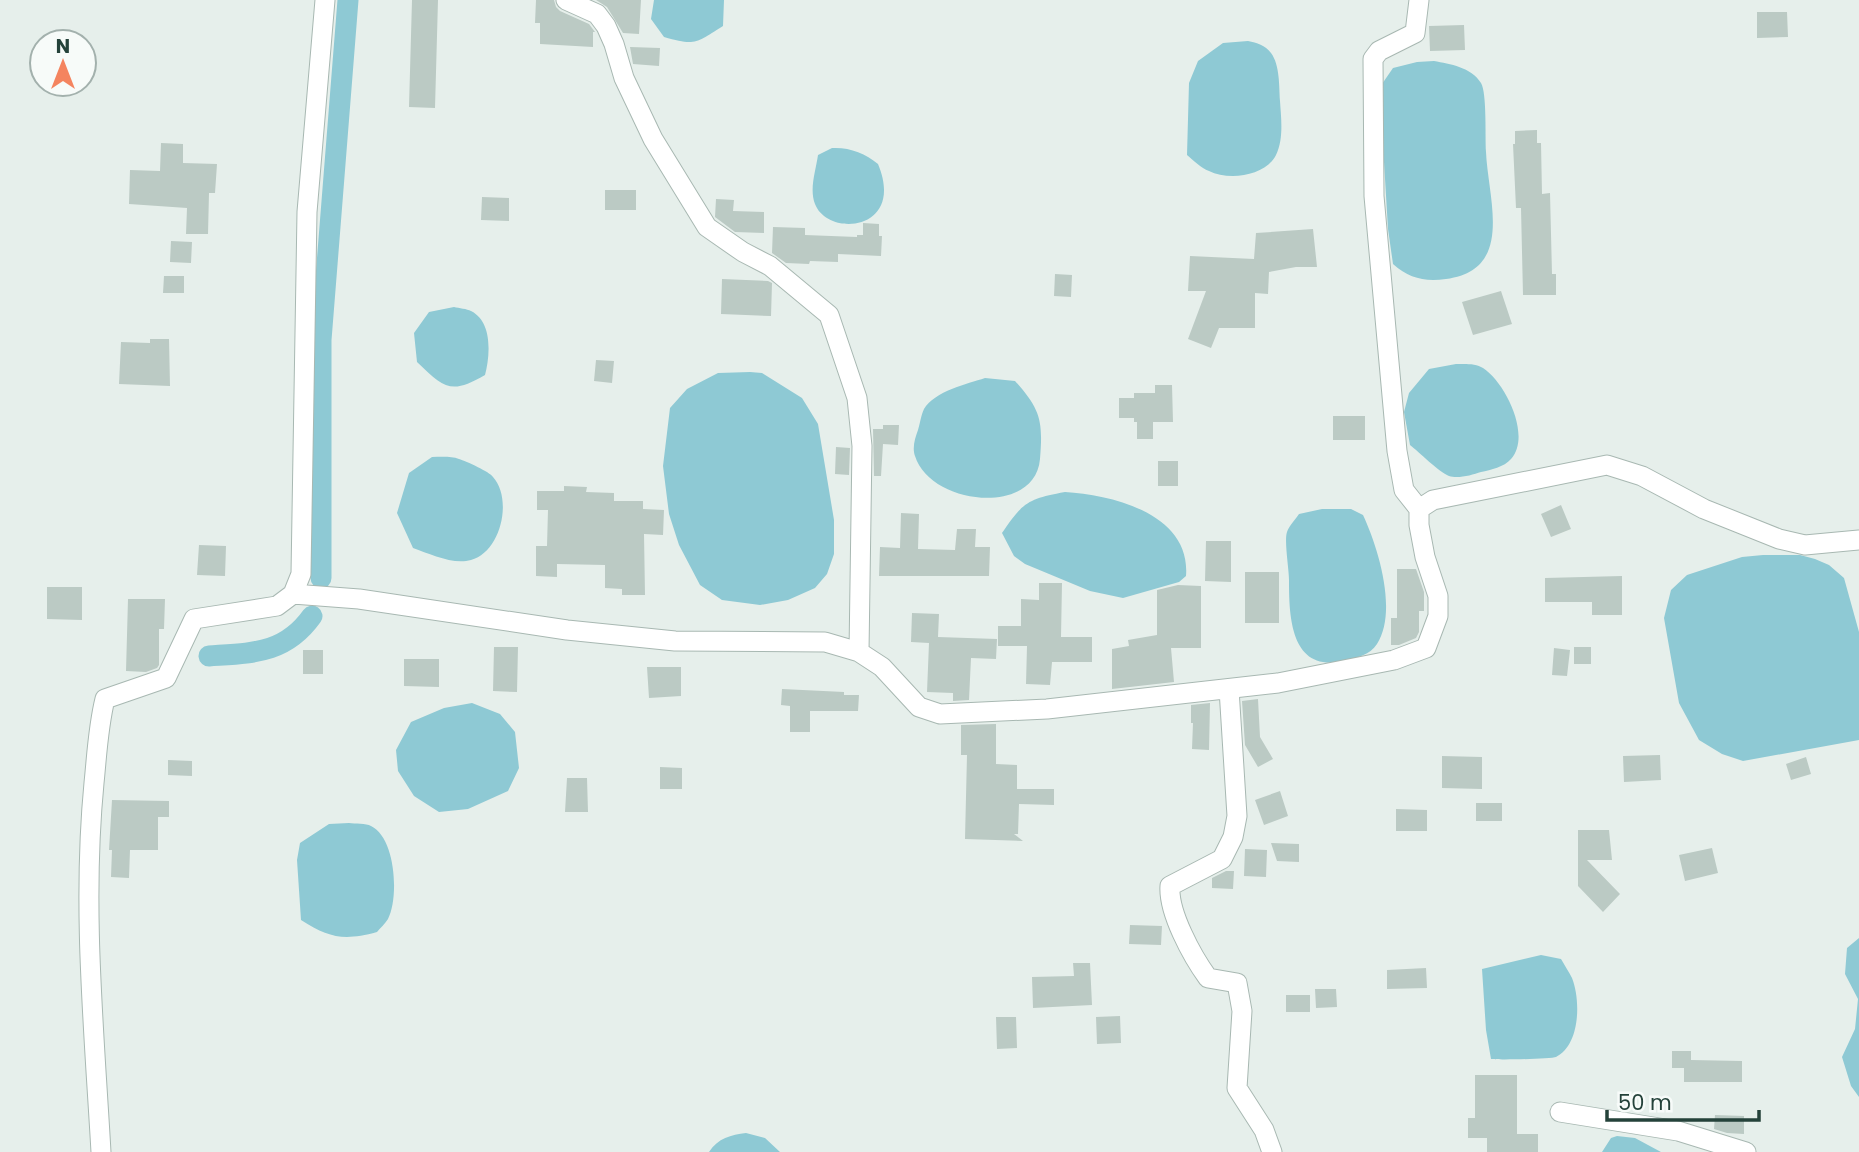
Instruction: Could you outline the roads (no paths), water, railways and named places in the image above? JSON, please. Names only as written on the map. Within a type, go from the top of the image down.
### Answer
[{"type":"street","points":[[101,1152],[89,933],[89,838],[98,725],[105,699],[166,678],[194,619],[277,606],[293,594],[300,574],[307,212],[324,0]]},
{"type":"street","points":[[566,0],[597,14],[606,26],[624,78],[653,139],[707,227],[743,252],[770,266],[829,315],[858,398],[862,446],[859,652]]},
{"type":"street","points":[[293,594],[418,606],[567,630],[674,641],[825,642],[859,652],[882,667],[919,707],[940,715],[1047,709],[1229,689],[1343,672],[1394,660],[1426,648],[1438,615],[1438,596],[1425,557],[1419,509],[1404,491],[1397,450],[1374,196],[1373,59],[1379,51],[1415,33],[1419,0]]},
{"type":"street","points":[[1419,509],[1433,500],[1607,465],[1642,476],[1704,509],[1779,539],[1805,545],[1859,540]]},
{"type":"street","points":[[1229,689],[1237,816],[1233,837],[1222,859],[1170,886],[1169,901],[1196,962],[1208,978],[1237,983],[1241,1011],[1237,1087],[1264,1130],[1272,1152]]},
{"type":"street","points":[[1560,1112],[1678,1131],[1746,1152]]},
{"type":"water","points":[[654,0],[724,0],[723,26],[690,42],[664,37],[651,19]]},
{"type":"water","points":[[1248,41],[1266,48],[1276,63],[1280,142],[1276,155],[1264,168],[1246,175],[1226,176],[1203,168],[1187,155],[1189,83],[1198,61],[1223,43]]},
{"type":"water","points":[[1434,61],[1472,73],[1483,88],[1493,230],[1490,247],[1482,262],[1468,273],[1431,280],[1411,276],[1393,264],[1388,229],[1380,95],[1382,84],[1393,68]]},
{"type":"water","points":[[832,148],[857,152],[878,164],[884,186],[882,203],[874,215],[862,222],[834,222],[823,215],[815,204],[813,186],[818,155]]},
{"type":"water","points":[[454,307],[469,310],[478,316],[486,331],[489,349],[485,375],[456,387],[441,383],[417,362],[414,333],[429,312]]},
{"type":"water","points":[[1456,364],[1477,365],[1500,385],[1513,410],[1519,437],[1517,449],[1505,464],[1457,477],[1449,476],[1440,470],[1410,445],[1404,412],[1409,393],[1429,369]]},
{"type":"water","points":[[718,373],[762,373],[802,398],[818,424],[834,520],[834,554],[827,574],[815,588],[788,600],[760,605],[722,600],[700,585],[679,545],[669,514],[663,466],[670,408],[687,389]]},
{"type":"water","points":[[985,378],[1015,381],[1035,408],[1041,435],[1040,459],[1034,478],[1020,490],[1002,496],[981,498],[960,494],[940,485],[924,473],[914,453],[914,443],[922,414],[929,403],[952,389]]},
{"type":"water","points":[[432,457],[453,457],[467,462],[491,475],[499,487],[503,511],[501,524],[490,547],[471,560],[449,560],[413,548],[397,513],[409,473]]},
{"type":"water","points":[[1065,492],[1126,504],[1163,523],[1176,537],[1184,555],[1186,576],[1179,582],[1123,598],[1090,591],[1025,564],[1014,556],[1002,533],[1021,508],[1042,497]]},
{"type":"water","points":[[1322,509],[1351,509],[1363,515],[1380,561],[1386,597],[1383,630],[1374,648],[1358,657],[1326,663],[1313,659],[1303,651],[1292,625],[1286,542],[1288,530],[1299,514]]},
{"type":"water","points":[[1800,555],[1815,559],[1829,565],[1844,578],[1859,632],[1859,740],[1743,761],[1722,754],[1699,740],[1679,703],[1664,618],[1671,590],[1687,575],[1742,557]]},
{"type":"water","points":[[472,703],[500,714],[515,732],[519,768],[508,791],[468,809],[439,812],[414,796],[398,771],[396,750],[411,722],[444,708]]},
{"type":"water","points":[[329,824],[369,825],[379,833],[390,855],[394,884],[388,919],[377,932],[346,937],[320,931],[301,920],[297,860],[300,843]]},
{"type":"water","points":[[1859,938],[1859,1097],[1851,1086],[1842,1057],[1855,1029],[1858,999],[1845,974],[1847,948]]},
{"type":"water","points":[[1541,955],[1561,959],[1572,978],[1577,1010],[1570,1043],[1556,1057],[1491,1059],[1482,969]]},
{"type":"water","points":[[746,1133],[765,1138],[780,1152],[709,1152],[716,1143],[725,1138]]},
{"type":"water","points":[[1611,1138],[1635,1138],[1661,1152],[1602,1152]]},
{"type":"waterway","points":[[321,578],[321,340],[348,0]]},
{"type":"waterway","points":[[209,656],[253,652],[279,645],[302,629],[312,616]]}]
